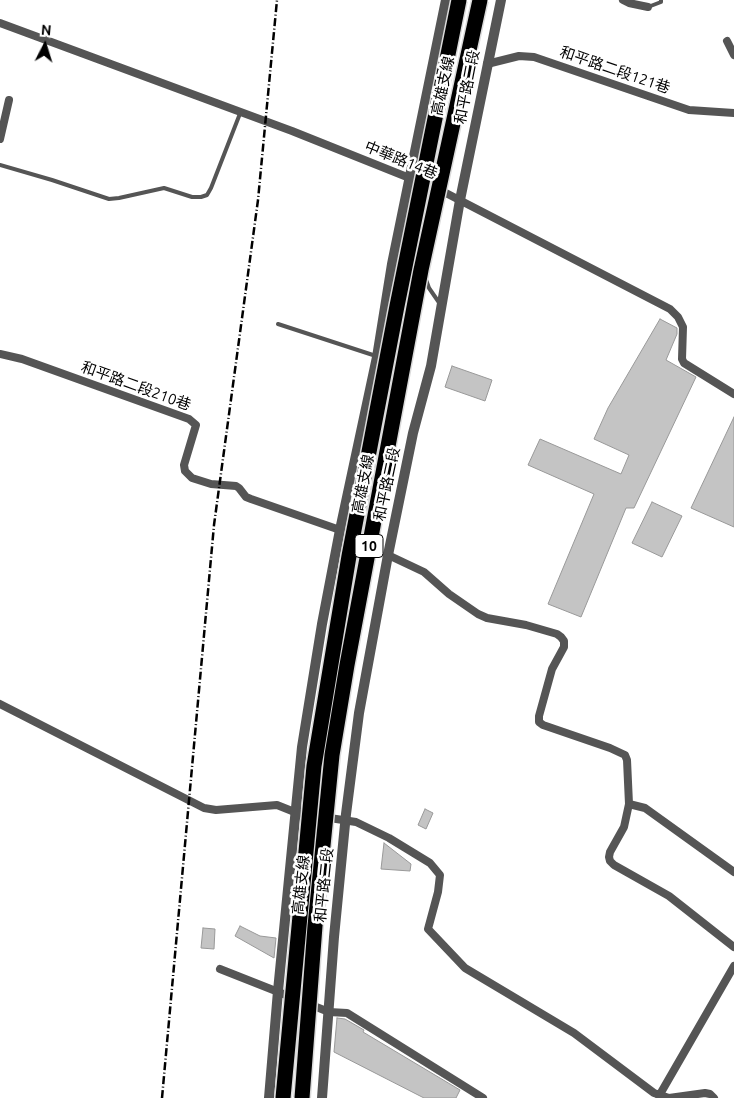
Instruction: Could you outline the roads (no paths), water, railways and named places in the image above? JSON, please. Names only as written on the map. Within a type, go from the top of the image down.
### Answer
[{"type":"highway","name":"高雄支線","points":[[283,1098],[316,757],[352,537],[459,0]]},
{"type":"highway","name":"高雄支線","points":[[302,1098],[315,926],[332,755],[421,270],[480,0]]},
{"type":"street","points":[[269,1098],[302,747],[322,624],[340,530],[377,356],[392,264],[446,0]]},
{"type":"street","name":"和平路二段","points":[[322,1098],[345,820],[359,713],[413,433],[431,366],[460,200],[500,0]]},
{"type":"street","points":[[623,0],[648,7]]},
{"type":"street","name":"中華路14巷","points":[[0,22],[241,112],[410,178],[460,200],[670,309],[678,317],[682,327],[682,359],[684,363],[734,394]]},
{"type":"street","points":[[726,41],[734,54]]},
{"type":"street","name":"和平路二段121巷","points":[[487,64],[518,56],[534,57],[690,110],[734,113]]},
{"type":"street","points":[[0,139],[8,100]]},
{"type":"street","name":"和平路二段210巷","points":[[0,354],[22,359],[189,419],[196,425],[184,468],[192,478],[211,484],[236,486],[251,499],[340,530]]},
{"type":"street","points":[[388,555],[424,572],[449,594],[478,614],[487,618],[526,625],[557,634],[561,637],[564,641],[564,648],[552,670],[539,722],[625,755],[627,760],[629,804],[624,827],[610,852],[610,861],[669,896],[734,947]]},
{"type":"street","points":[[0,704],[204,808],[216,810],[235,809],[277,804],[297,813],[356,822],[389,838],[430,863],[440,875],[438,892],[428,929],[465,968],[574,1033],[659,1097],[668,1098],[705,1093],[710,1094],[714,1098]]},
{"type":"street","points":[[629,804],[645,808],[734,872]]},
{"type":"street","points":[[659,1097],[734,966]]},
{"type":"street","points":[[220,969],[329,1012],[347,1013],[483,1098]]},
{"type":"lane","points":[[648,7],[661,2],[661,0]]},
{"type":"lane","points":[[0,165],[109,199],[164,188],[192,197],[201,197],[207,194],[211,188],[241,112]]},
{"type":"lane","points":[[441,306],[429,288],[425,276],[427,240],[442,191]]},
{"type":"lane","points":[[278,324],[377,356]]},
{"type":"railway","points":[[162,1098],[214,525],[258,200],[277,0]]}]
